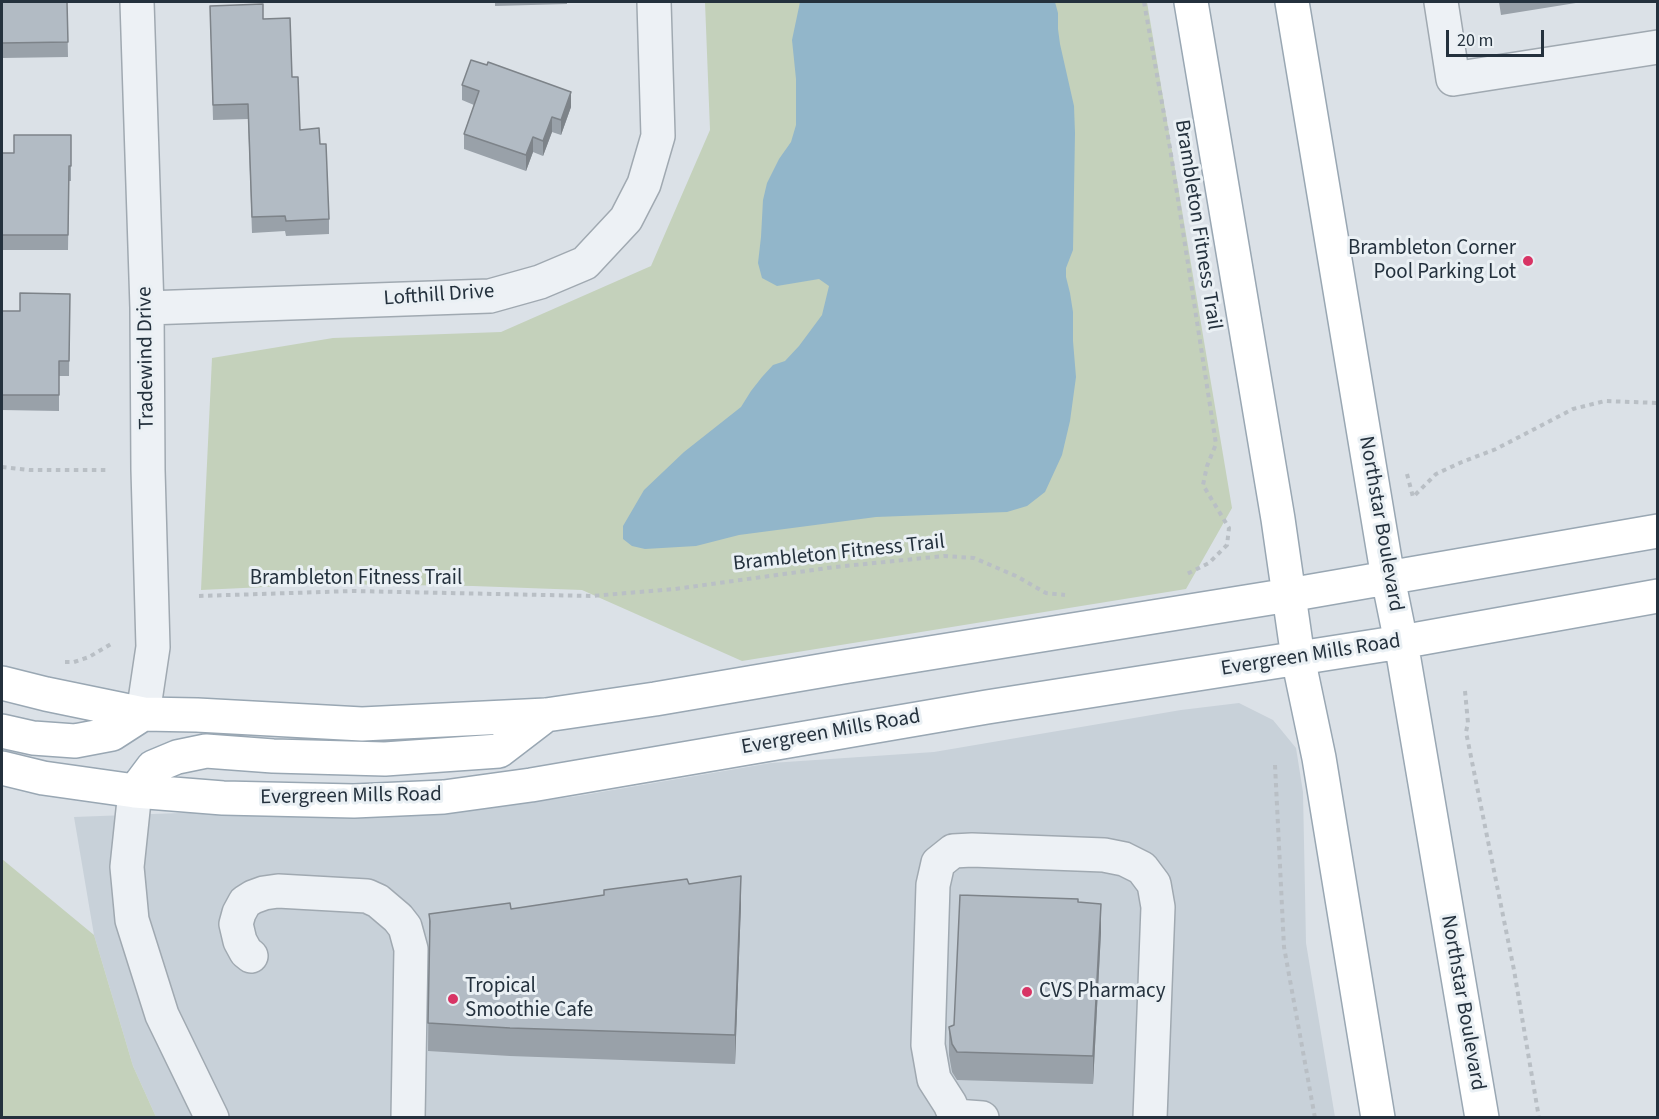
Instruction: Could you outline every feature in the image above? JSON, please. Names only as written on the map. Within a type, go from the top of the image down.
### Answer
[{"type":"main road","points":[[1191,2],[1278,519],[1298,658],[1319,758],[1378,1118]]},
{"type":"main road","name":"Northstar Boulevard","points":[[1292,2],[1388,578],[1401,642],[1482,1118]]},
{"type":"main road","points":[[2,683],[143,714],[362,724],[546,715],[1289,595],[1658,531]]},
{"type":"main road","name":"Evergreen Mills Road","points":[[2,768],[43,778],[135,791],[223,798],[343,801],[444,797],[531,785],[999,705],[1401,642],[1658,596]]},
{"type":"main road","points":[[2,731],[33,738],[75,741],[112,734],[143,714]]},
{"type":"main road","points":[[135,791],[153,767],[177,757],[206,751],[273,756],[386,759],[499,751],[546,715]]},
{"type":"street","name":"Tradewind Drive","points":[[137,2],[147,308],[148,470],[153,647],[143,714]]},
{"type":"street","name":"Lofthill Drive","points":[[147,308],[490,296],[540,282],[585,263],[626,219],[644,184],[658,136],[654,2]]},
{"type":"street","points":[[1441,2],[1453,80],[1658,47]]},
{"type":"street","points":[[135,791],[127,867],[132,920],[162,1015],[212,1118]]},
{"type":"street","points":[[964,1117],[950,1104],[934,1079],[928,1045],[933,885],[938,862],[953,851],[983,850],[1104,855],[1124,859],[1142,868],[1154,884],[1158,907],[1150,1118]]},
{"type":"street","points":[[251,956],[240,941],[236,924],[245,902],[253,897],[278,891],[355,894],[367,896],[389,909],[405,927],[411,949],[408,1111]]},
{"type":"path","name":"Brambleton Fitness Trail","points":[[1144,2],[1172,160],[1216,444],[1207,466],[1203,485],[1229,528],[1227,545],[1209,563],[1189,575],[1177,577]]},
{"type":"path","points":[[1413,497],[1436,474],[1496,449],[1573,410],[1605,401],[1658,403]]},
{"type":"path","points":[[2,467],[30,470],[106,470]]},
{"type":"path","name":"Brambleton Fitness Trail","points":[[199,596],[353,591],[592,596],[675,589],[835,567],[944,556],[975,558],[1016,576],[1046,593],[1063,595],[1075,593]]},
{"type":"path","points":[[62,662],[74,662],[89,657],[111,644]]},
{"type":"path","points":[[1465,691],[1468,723],[1466,732],[1514,970],[1539,1118]]},
{"type":"path","points":[[1275,765],[1284,947],[1315,1118]]},
{"type":"shaded area","points":[[1239,703],[1273,720],[1296,748],[1303,792],[1306,943],[1335,1117],[156,1117],[133,1066],[94,935],[74,817],[206,812],[350,818],[481,809],[578,796],[771,763],[934,752],[1181,710]]},
{"type":"green space","points":[[705,2],[1147,2],[1232,508],[1186,589],[742,661],[582,590],[327,584],[201,590],[212,358],[333,338],[501,332],[651,266],[710,130]]},
{"type":"green space","points":[[2,859],[94,935],[133,1066],[156,1117],[2,1117]]},
{"type":"water","points":[[800,2],[1055,2],[1060,44],[1074,106],[1075,133],[1073,250],[1066,268],[1066,277],[1073,312],[1076,377],[1070,421],[1062,455],[1045,492],[1027,506],[1007,512],[876,517],[739,535],[696,546],[645,549],[632,546],[623,539],[623,526],[644,490],[684,452],[741,407],[762,377],[773,365],[785,361],[822,315],[829,286],[819,279],[777,286],[762,278],[758,263],[763,200],[767,183],[791,142],[796,125],[796,79],[792,40]]},
{"type":"building","points":[[2,2],[67,2],[68,42],[2,43]]},
{"type":"building","points":[[263,4],[263,19],[290,18],[292,77],[298,77],[300,130],[319,128],[320,144],[326,144],[329,219],[286,221],[285,216],[252,217],[248,104],[213,105],[210,6]]},
{"type":"building","points":[[471,60],[487,65],[488,62],[571,92],[561,120],[552,117],[543,141],[533,137],[526,155],[464,134],[479,91],[462,85]]},
{"type":"building","points":[[14,135],[71,135],[68,235],[2,235],[2,153],[14,153]]},
{"type":"building","points":[[20,293],[70,294],[69,361],[59,361],[59,395],[2,395],[2,311],[20,311]]},
{"type":"building","points":[[741,876],[735,1035],[428,1023],[429,914],[510,903],[511,909],[604,895],[604,890],[687,879],[689,884]]},
{"type":"building","name":"CVS Pharmacy","points":[[960,895],[1078,899],[1078,902],[1101,904],[1093,1056],[957,1052],[952,1044],[949,1027],[954,1025]]},
{"type":"place","name":"Brambleton Corner Pool Parking Lot","points":[[1528,261]]},
{"type":"place","name":"CVS Pharmacy","points":[[1027,992]]},
{"type":"place","name":"Tropical Smoothie Cafe","points":[[453,999]]}]
